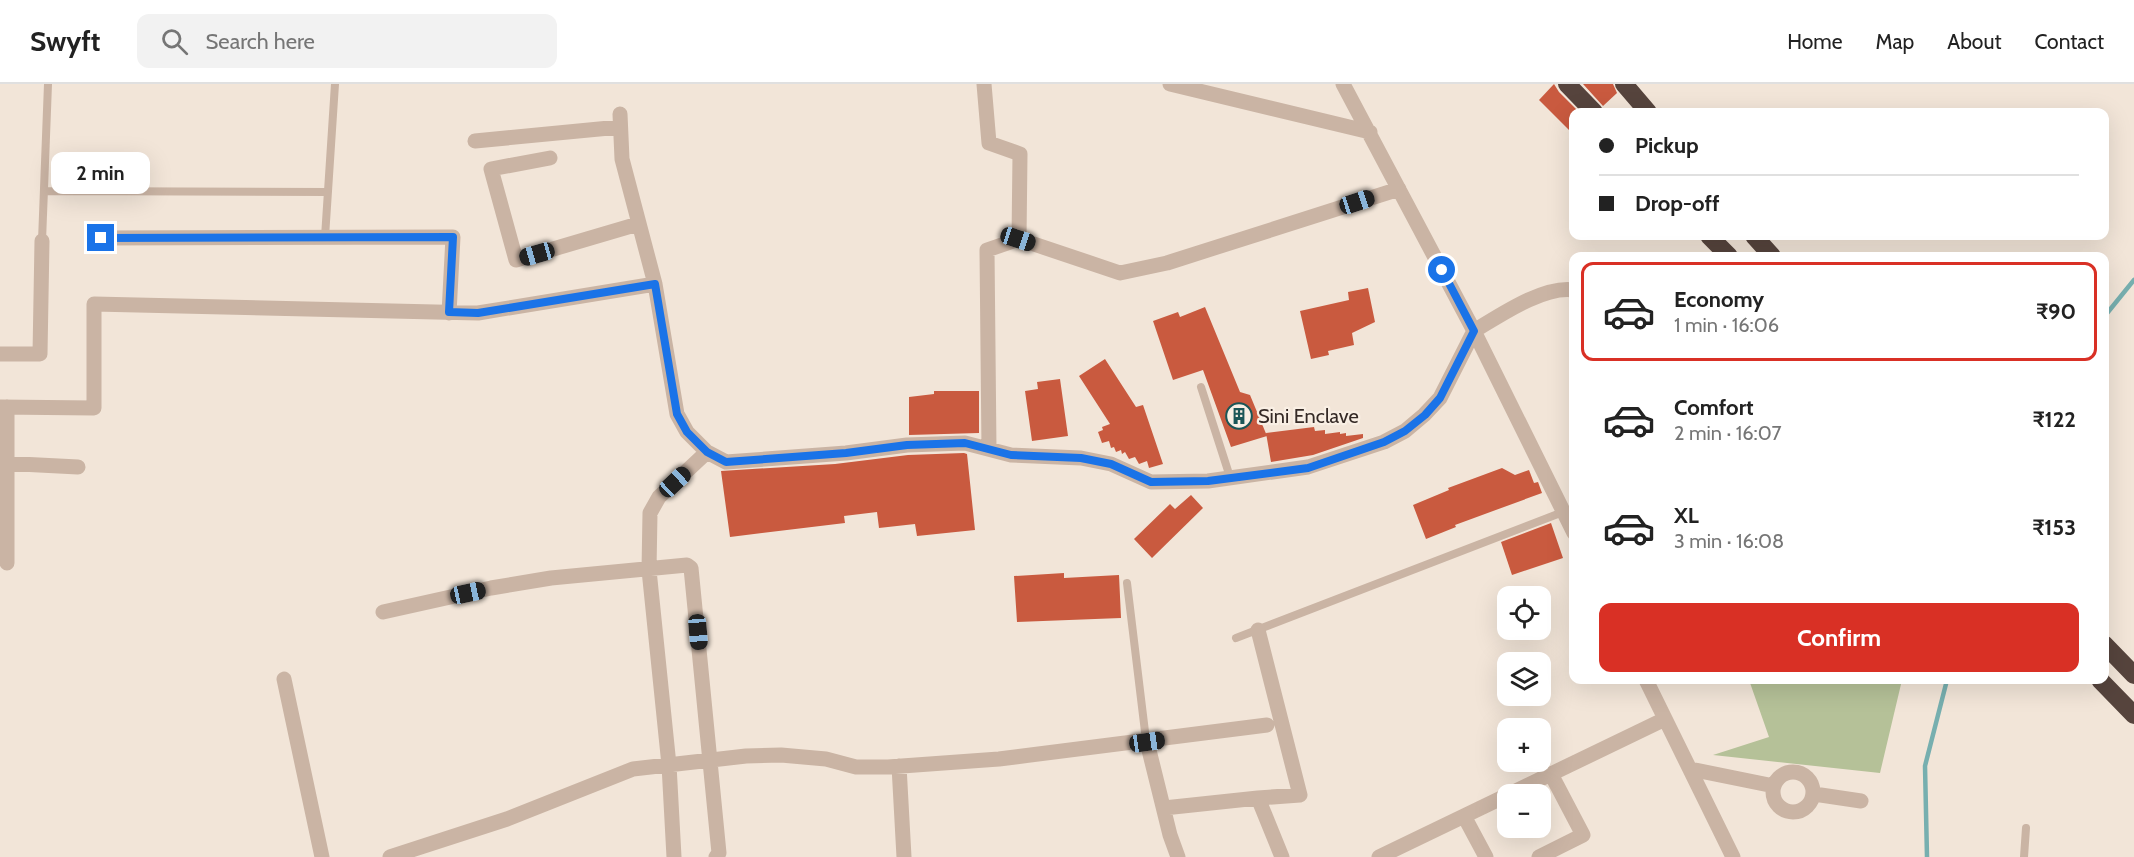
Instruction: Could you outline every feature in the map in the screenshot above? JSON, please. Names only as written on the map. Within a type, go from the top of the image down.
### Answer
[{"type":"highway","points":[[1567,84],[1590,108]]},
{"type":"highway","points":[[1624,84],[1645,108]]},
{"type":"highway","points":[[1713,240],[1725,252]]},
{"type":"highway","points":[[1758,240],[1768,252]]},
{"type":"highway","points":[[2109,649],[2134,675]]},
{"type":"highway","points":[[2104,684],[2134,715]]},
{"type":"street","points":[[984,84],[989,143],[1020,154],[1018,239]]},
{"type":"street","points":[[1343,84],[1474,331],[1569,523]]},
{"type":"street","points":[[1177,85],[1370,132]]},
{"type":"street","points":[[475,141],[620,121],[622,159],[655,284],[677,414],[687,432],[707,452],[726,462],[834,454],[907,445],[965,443],[1011,455],[1081,458],[1111,464],[1151,482],[1208,481],[1308,468],[1384,442],[1405,431],[1425,415],[1440,398],[1474,331],[1531,298],[1569,289]]},
{"type":"street","points":[[550,158],[491,169],[516,260],[638,224]]},
{"type":"street","points":[[989,449],[987,250],[1018,239],[1120,273],[1167,263],[1400,189]]},
{"type":"street","points":[[101,238],[453,237],[449,312]]},
{"type":"street","points":[[0,354],[40,354],[42,241]]},
{"type":"street","points":[[7,563],[4,407],[94,408],[94,304],[478,313],[655,284]]},
{"type":"street","points":[[674,857],[669,765],[649,570],[650,513],[659,497],[707,452]]},
{"type":"street","points":[[4,463],[78,467]]},
{"type":"street","points":[[383,612],[491,588],[551,578],[687,565],[692,567],[719,853],[716,857]]},
{"type":"street","points":[[1164,808],[1300,795],[1257,630]]},
{"type":"street","points":[[285,679],[322,857]]},
{"type":"street","points":[[1648,684],[1733,857]]},
{"type":"street","points":[[1379,857],[1665,719]]},
{"type":"street","points":[[390,857],[507,819],[633,770],[709,760],[782,755],[826,759],[856,767],[999,759],[1267,725]]},
{"type":"street","points":[[1147,742],[1178,857]]},
{"type":"street","points":[[899,766],[904,857]]},
{"type":"street","points":[[1690,769],[1774,786]]},
{"type":"street","points":[[1794,771],[1806,776],[1814,794],[1808,806],[1796,813],[1790,812],[1783,810],[1774,800],[1774,786],[1781,775],[1794,771]]},
{"type":"street","points":[[1539,857],[1583,835],[1551,774]]},
{"type":"street","points":[[1814,794],[1862,801]]},
{"type":"street","points":[[1258,798],[1282,857]]},
{"type":"street","points":[[1464,816],[1486,857]]},
{"type":"lane","points":[[42,241],[48,84]]},
{"type":"lane","points":[[325,237],[335,84]]},
{"type":"lane","points":[[45,191],[328,192]]},
{"type":"lane","points":[[1201,387],[1230,477]]},
{"type":"lane","points":[[1236,638],[1563,512]]},
{"type":"lane","points":[[1127,583],[1147,742]]},
{"type":"lane","points":[[2024,857],[2026,828]]},
{"type":"green space","points":[[1750,684],[1901,684],[1880,773],[1713,755],[1769,737]]},
{"type":"building","points":[[1554,84],[1575,108],[1569,108],[1569,130],[1539,100]]},
{"type":"building","points":[[1583,84],[1613,84],[1617,93],[1603,106]]},
{"type":"building","points":[[1368,288],[1375,322],[1352,333],[1354,345],[1328,351],[1329,355],[1311,359],[1300,311],[1349,300],[1348,292]]},
{"type":"building","points":[[1205,307],[1240,392],[1250,395],[1267,436],[1231,447],[1203,370],[1173,380],[1153,321],[1178,312],[1180,317]]},
{"type":"building","points":[[1105,359],[1136,407],[1143,405],[1163,464],[1149,468],[1147,461],[1139,464],[1135,457],[1129,459],[1125,452],[1122,454],[1121,450],[1116,452],[1114,447],[1111,448],[1109,441],[1102,443],[1098,432],[1103,430],[1102,427],[1110,424],[1079,376]]},
{"type":"building","points":[[1060,379],[1068,436],[1032,441],[1025,391],[1038,389],[1037,382]]},
{"type":"building","points":[[934,391],[979,391],[979,433],[909,435],[909,397],[934,394]]},
{"type":"building","points":[[1314,427],[1315,431],[1325,430],[1325,434],[1340,432],[1340,434],[1346,433],[1346,436],[1363,434],[1363,438],[1313,455],[1271,462],[1266,433]]},
{"type":"building","points":[[967,454],[975,530],[917,536],[915,524],[879,528],[877,512],[844,516],[845,523],[730,537],[721,471],[835,464],[908,455]]},
{"type":"building","points":[[1502,468],[1515,475],[1529,470],[1534,483],[1538,482],[1542,493],[1455,525],[1456,527],[1426,539],[1413,505],[1449,490],[1448,488]]},
{"type":"building","points":[[1191,495],[1203,508],[1152,558],[1134,539],[1170,504],[1175,509]]},
{"type":"building","points":[[1551,523],[1563,558],[1512,575],[1501,542]]},
{"type":"building","points":[[1064,573],[1064,578],[1119,575],[1121,618],[1017,622],[1014,576]]},
{"type":"waterway","points":[[2109,311],[2134,280]]},
{"type":"waterway","points":[[1927,857],[1925,766],[1946,684]]},
{"type":"place","name":"Sini Enclave","points":[[1239,416]]},
{"type":"route","points":[[101,238],[453,237],[449,312],[478,313],[655,284],[677,414],[687,432],[707,452],[726,462],[846,453],[907,445],[965,443],[1011,455],[1081,458],[1111,464],[1151,482],[1208,481],[1308,468],[1384,442],[1405,431],[1425,415],[1440,398],[1474,331],[1442,270]]}]
